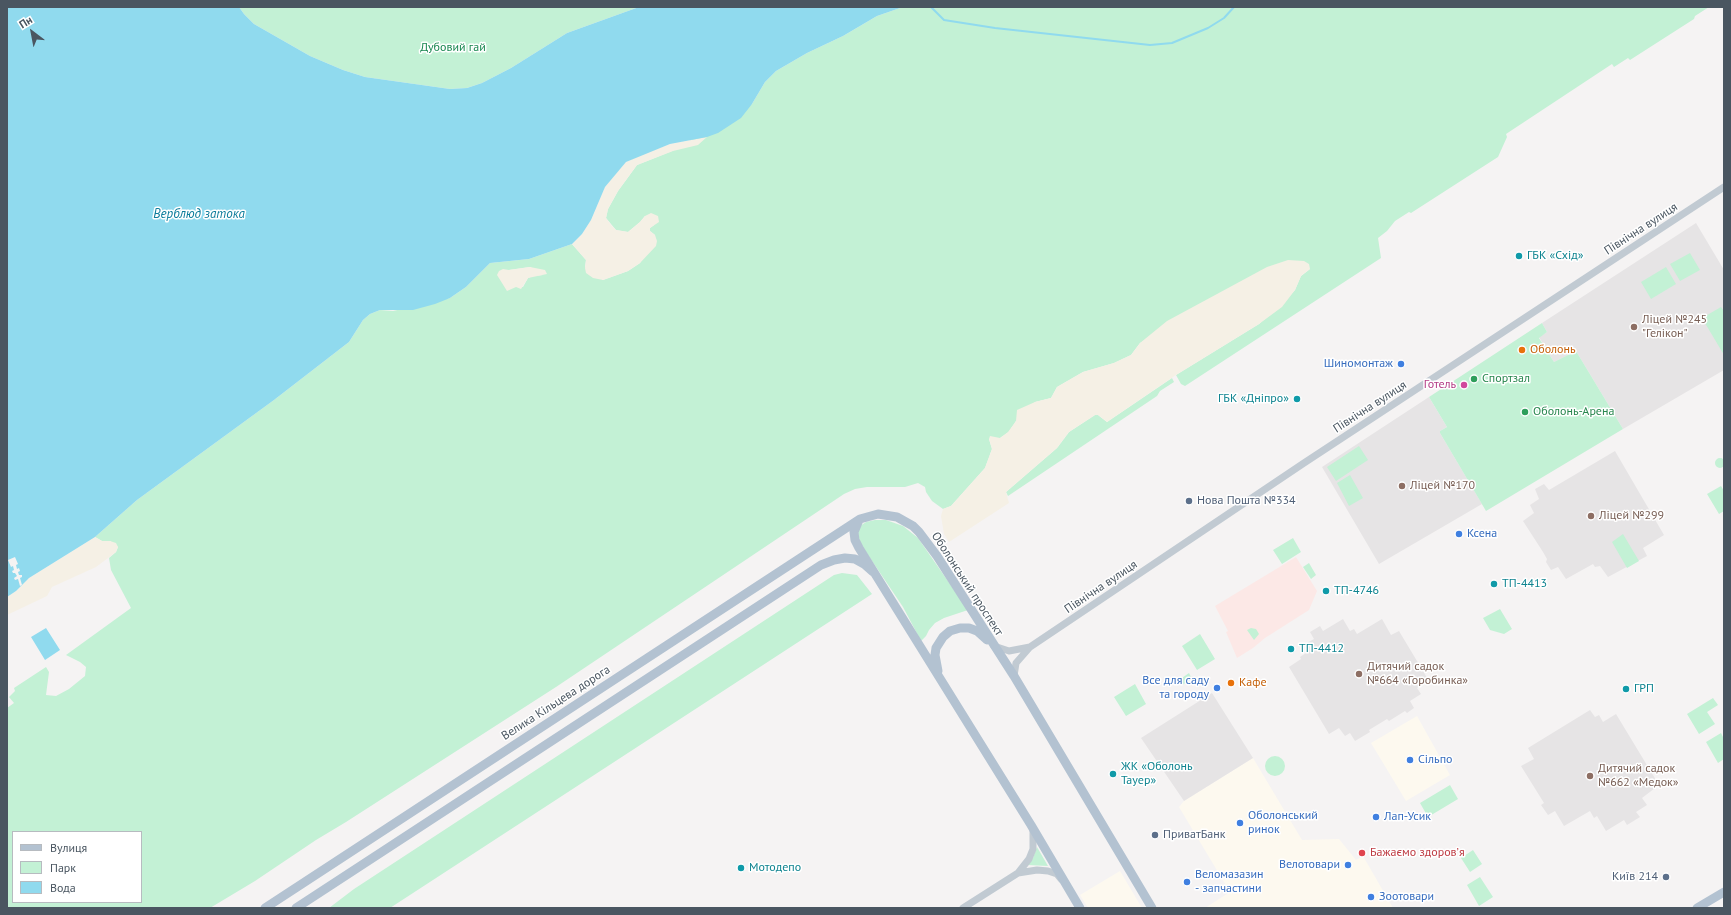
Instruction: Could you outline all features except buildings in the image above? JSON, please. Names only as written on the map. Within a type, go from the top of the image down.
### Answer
[{"type":"main road","name":"Оболонський проспект","points":[[860,519],[878,514],[890,515],[913,526],[919,532],[1014,676],[1152,908]]},
{"type":"main road","points":[[860,519],[855,528],[855,540],[873,572],[1033,828],[1080,908]]},
{"type":"main road","name":"Велика Кільцева дорога","points":[[265,908],[860,519]]},
{"type":"main road","points":[[296,908],[821,565],[844,558],[855,560],[864,564],[873,572]]},
{"type":"main road","points":[[941,680],[936,665],[935,655],[938,643],[950,631],[960,628],[969,628],[977,631],[994,646]]},
{"type":"main road","points":[[1697,908],[1724,892]]},
{"type":"street","name":"Північна вулиця","points":[[1014,676],[1016,663],[1030,647],[1328,448],[1724,187]]},
{"type":"street","name":"Північна вулиця","points":[[994,646],[1009,651],[1030,647]]},
{"type":"street","points":[[963,908],[1018,873],[1029,859],[1033,849],[1033,828]]},
{"type":"street","points":[[1018,873],[1037,870],[1048,871],[1056,874],[1064,882]]},
{"type":"shaded area","name":"Ліцей №245 \"Гелікон\"","points":[[1696,223],[1724,270],[1724,370],[1623,429],[1576,351],[1554,362],[1539,337],[1547,332],[1542,323]]},
{"type":"shaded area","name":"Ліцей №170","points":[[1429,397],[1447,427],[1440,431],[1440,433],[1482,504],[1379,564],[1322,467]]},
{"type":"shaded area","name":"Ліцей №299","points":[[1615,451],[1664,535],[1643,548],[1647,556],[1608,577],[1600,566],[1595,567],[1593,564],[1566,579],[1558,567],[1551,570],[1546,562],[1547,559],[1543,552],[1523,521],[1534,513],[1530,505],[1539,499],[1535,489],[1544,484],[1549,490]]},
{"type":"shaded area","points":[[1296,557],[1317,591],[1309,610],[1237,658],[1226,632],[1228,631],[1215,606]]},
{"type":"shaded area","name":"Дитячий садок №664 «Горобинка»","points":[[1343,619],[1350,631],[1354,629],[1357,634],[1382,619],[1391,635],[1399,631],[1429,681],[1417,688],[1421,694],[1410,701],[1414,708],[1407,713],[1405,711],[1389,721],[1387,719],[1355,741],[1350,733],[1345,736],[1339,728],[1329,734],[1289,667],[1301,659],[1300,657],[1309,651],[1305,644],[1314,639],[1310,632],[1320,626],[1323,631]]},
{"type":"shaded area","points":[[1212,693],[1253,758],[1184,801],[1141,738]]},
{"type":"shaded area","name":"Дитячий садок №662 «Медок»","points":[[1590,710],[1595,717],[1599,715],[1603,722],[1616,714],[1659,785],[1642,798],[1647,805],[1636,812],[1640,817],[1627,825],[1624,820],[1606,831],[1597,816],[1594,818],[1590,811],[1564,826],[1555,811],[1548,815],[1541,805],[1544,803],[1521,766],[1534,759],[1528,748]]},
{"type":"shaded area","points":[[1417,716],[1450,775],[1406,801],[1371,743]]},
{"type":"shaded area","name":"Оболонський ринок","points":[[1253,758],[1302,840],[1339,839],[1356,860],[1363,856],[1393,908],[1205,908],[1230,892],[1179,807],[1184,801]]},
{"type":"shaded area","points":[[1120,871],[1142,908],[1088,908],[1080,895]]},
{"type":"green space","name":"Дубовий гай","points":[[239,7],[639,7],[567,33],[511,68],[482,83],[467,88],[450,89],[365,77],[343,70],[310,56],[254,24]]},
{"type":"green space","points":[[903,7],[1709,7],[1695,16],[1694,19],[1630,60],[1628,58],[1614,67],[1612,64],[1506,134],[1507,137],[1498,157],[1411,213],[1409,212],[1395,221],[1387,231],[1378,238],[1381,258],[1185,386],[1181,384],[1176,375],[1259,324],[1295,290],[1301,276],[1310,269],[1140,343],[1131,355],[1114,363],[1083,372],[1057,387],[1051,398],[1035,402],[1016,421],[1009,432],[1000,438],[989,439],[992,449],[985,468],[951,506],[943,509],[932,501],[926,492],[925,487],[918,483],[905,487],[867,487],[855,489],[844,494],[556,687],[316,840],[255,881],[210,908],[7,908],[7,708],[14,703],[9,697],[15,691],[14,688],[46,667],[49,672],[46,695],[56,696],[69,689],[85,676],[86,667],[80,662],[66,655],[131,608],[111,570],[109,558],[116,552],[118,547],[110,541],[102,541],[95,537],[137,500],[274,400],[349,342],[363,320],[370,314],[380,310],[393,311],[450,298],[466,287],[490,263],[529,259],[572,244],[586,260],[585,267],[603,280],[628,271],[640,263],[655,235],[650,231],[650,228],[654,225],[645,216],[628,232],[616,230],[606,218],[608,209],[618,191],[637,165],[672,151],[752,104],[765,82],[776,71],[807,53],[843,36],[877,16]],"holes":[[[530,267],[543,275],[528,278],[523,287],[516,287],[509,270]]]},
{"type":"green space","points":[[1690,253],[1700,270],[1680,281],[1670,264]]},
{"type":"green space","points":[[1666,267],[1676,284],[1651,299],[1641,282]]},
{"type":"green space","points":[[1721,307],[1724,311],[1724,355],[1702,318]]},
{"type":"green space","name":"Оболонь-Арена","points":[[1542,323],[1547,332],[1539,338],[1554,362],[1576,351],[1623,429],[1486,511],[1440,433],[1440,431],[1447,427],[1429,397]]},
{"type":"green space","points":[[1172,378],[1174,382],[1160,391],[1157,396],[1008,496],[1006,492],[1057,448],[1069,432],[1095,415],[1098,415],[1107,422]]},
{"type":"green space","points":[[1359,446],[1368,460],[1336,481],[1327,467]]},
{"type":"green space","points":[[1718,458],[1722,458],[1725,463],[1722,468],[1718,468],[1715,465],[1715,461]]},
{"type":"green space","points":[[1350,475],[1363,498],[1349,506],[1337,483]]},
{"type":"green space","points":[[1721,486],[1724,491],[1724,511],[1719,514],[1707,494]]},
{"type":"green space","points":[[886,520],[903,526],[918,538],[968,610],[944,618],[935,623],[921,641],[903,607],[860,543],[858,533],[860,526],[866,522]]},
{"type":"green space","points":[[1623,534],[1639,561],[1627,568],[1612,542]]},
{"type":"green space","points":[[1293,538],[1301,552],[1282,564],[1273,550]]},
{"type":"green space","points":[[1309,563],[1316,575],[1311,579],[1303,567]]},
{"type":"green space","points":[[842,573],[857,575],[872,594],[390,908],[329,908],[354,889],[834,575]]},
{"type":"green space","points":[[1500,609],[1512,629],[1504,634],[1490,630],[1483,618]]},
{"type":"green space","points":[[1251,628],[1256,629],[1259,634],[1254,640],[1247,630]]},
{"type":"green space","points":[[1200,634],[1215,659],[1197,670],[1182,646]]},
{"type":"green space","points":[[1189,673],[1192,679],[1182,685],[1179,680]]},
{"type":"green space","points":[[1135,684],[1146,704],[1126,716],[1114,697]]},
{"type":"green space","points":[[1713,698],[1718,705],[1707,712],[1715,724],[1699,734],[1687,714]]},
{"type":"green space","points":[[1721,733],[1724,739],[1724,759],[1718,763],[1706,742]]},
{"type":"green space","points":[[1271,756],[1279,756],[1285,762],[1285,770],[1279,776],[1271,776],[1265,770],[1265,762]]},
{"type":"green space","points":[[1450,785],[1458,799],[1428,817],[1420,803]]},
{"type":"green space","points":[[1037,847],[1048,866],[1028,865],[1033,858]]},
{"type":"green space","points":[[1473,850],[1482,864],[1470,872],[1461,858]]},
{"type":"green space","points":[[1480,877],[1493,897],[1479,906],[1467,885]]},
{"type":"sand","points":[[707,137],[698,145],[673,151],[637,165],[618,191],[608,209],[606,218],[611,225],[616,230],[628,232],[645,216],[651,213],[658,216],[659,222],[650,228],[650,231],[655,235],[657,241],[656,246],[640,263],[628,271],[603,280],[593,278],[586,273],[586,260],[572,244],[582,234],[591,220],[605,187],[615,174],[626,162],[638,156],[670,144]]},
{"type":"sand","points":[[1288,260],[1304,261],[1309,264],[1310,269],[1301,276],[1295,290],[1282,307],[1259,324],[1176,375],[1107,422],[1098,415],[1095,415],[1069,432],[1057,448],[1006,492],[1009,503],[949,542],[944,534],[941,516],[943,509],[951,506],[985,468],[992,449],[989,439],[990,436],[1000,438],[1008,432],[1016,421],[1017,410],[1035,402],[1051,398],[1057,387],[1083,372],[1114,363],[1131,355],[1140,343],[1167,321],[1267,267]]},
{"type":"sand","points":[[530,267],[545,270],[547,274],[528,278],[521,289],[516,287],[507,291],[497,275],[499,271],[503,269],[509,270]]},
{"type":"sand","points":[[95,537],[102,541],[116,543],[118,547],[116,552],[96,567],[52,587],[47,596],[7,615],[7,597],[16,591],[29,578]]},
{"type":"water","name":"Верблюд затока","points":[[7,7],[239,7],[254,24],[310,56],[343,70],[365,77],[450,89],[467,88],[482,83],[511,68],[567,33],[639,7],[903,7],[877,16],[843,36],[807,53],[776,71],[765,82],[752,104],[741,118],[718,133],[707,137],[670,144],[626,162],[605,187],[591,220],[582,234],[572,244],[529,259],[490,263],[466,287],[450,298],[435,304],[413,310],[380,310],[370,314],[363,320],[349,342],[274,400],[137,500],[95,537],[29,578],[16,591],[7,597]]},
{"type":"water","points":[[46,628],[60,650],[45,660],[31,637]]},
{"type":"pier","points":[[15,557],[18,564],[16,565],[17,569],[19,568],[20,571],[18,572],[19,575],[22,575],[20,578],[22,585],[20,586],[18,579],[15,580],[14,578],[17,576],[13,573],[13,566],[11,567],[8,560]]},
{"type":"waterway","points":[[931,7],[944,20],[995,28],[1150,45],[1172,43],[1208,28],[1224,18],[1234,7]]},
{"type":"place","name":"ГБК «Схід»","points":[[1519,256]]},
{"type":"place","name":"Ліцей №245 \"Гелікон\"","points":[[1634,327]]},
{"type":"place","name":"Оболонь","points":[[1522,350]]},
{"type":"place","name":"Шиномонтаж","points":[[1401,364]]},
{"type":"place","name":"Спортзал","points":[[1474,379]]},
{"type":"place","name":"Готель","points":[[1464,385]]},
{"type":"place","name":"ГБК «Дніпро»","points":[[1297,399]]},
{"type":"place","name":"Оболонь-Арена","points":[[1525,412]]},
{"type":"place","name":"Ліцей №170","points":[[1402,486]]},
{"type":"place","name":"Нова Пошта №334","points":[[1189,501]]},
{"type":"place","name":"Ліцей №299","points":[[1591,516]]},
{"type":"place","name":"Ксена","points":[[1459,534]]},
{"type":"place","name":"ТП-4413","points":[[1494,584]]},
{"type":"place","name":"ТП-4746","points":[[1326,591]]},
{"type":"place","name":"ТП-4412","points":[[1291,649]]},
{"type":"place","name":"Дитячий садок №664 «Горобинка»","points":[[1359,674]]},
{"type":"place","name":"Кафе","points":[[1231,683]]},
{"type":"place","name":"Все для саду та городу","points":[[1217,688]]},
{"type":"place","name":"ГРП","points":[[1626,689]]},
{"type":"place","name":"Сільпо","points":[[1410,760]]},
{"type":"place","name":"ЖК «Оболонь Тауер»","points":[[1113,774]]},
{"type":"place","name":"Дитячий садок №662 «Медок»","points":[[1590,776]]},
{"type":"place","name":"Лап-Усик","points":[[1376,817]]},
{"type":"place","name":"Оболонський ринок","points":[[1240,823]]},
{"type":"place","name":"ПриватБанк","points":[[1155,835]]},
{"type":"place","name":"Бажаємо здоровʼя","points":[[1362,853]]},
{"type":"place","name":"Велотовари","points":[[1348,865]]},
{"type":"place","name":"Мотодепо","points":[[741,868]]},
{"type":"place","name":"Київ 214","points":[[1666,877]]},
{"type":"place","name":"Веломазазин - запчастини","points":[[1187,882]]},
{"type":"place","name":"Зоотовари","points":[[1371,897]]}]
